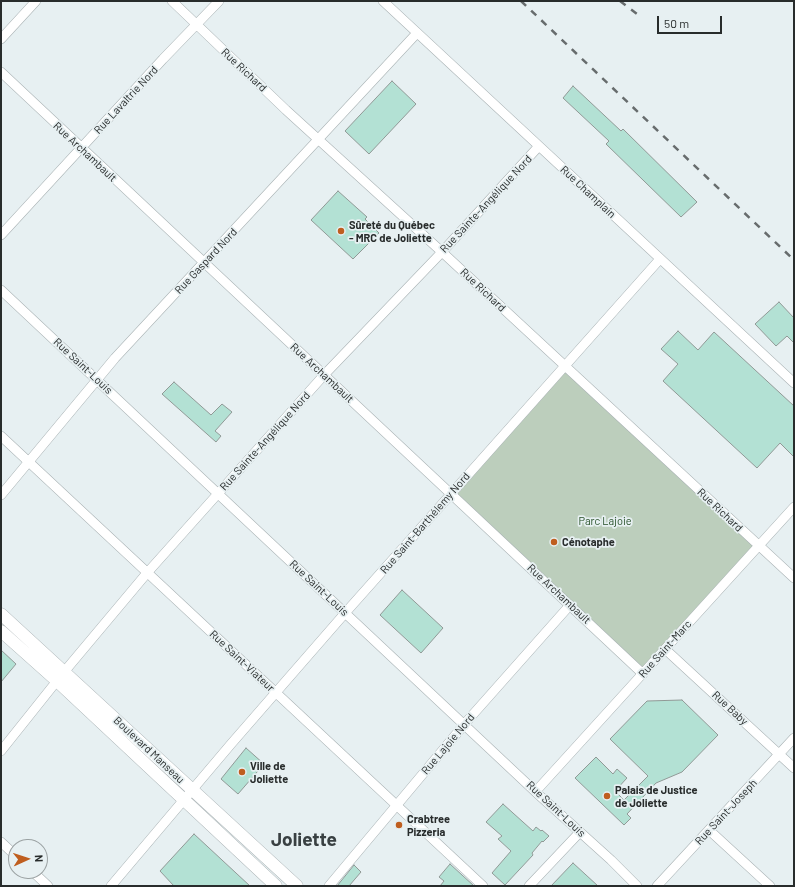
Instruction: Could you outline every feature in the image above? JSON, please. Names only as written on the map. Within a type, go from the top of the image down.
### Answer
[{"type":"main road","name":"Boulevard Manseau","points":[[1,614],[184,799],[276,886]]},
{"type":"main road","name":"Boulevard Manseau","points":[[1,631],[61,676],[192,790],[297,886]]},
{"type":"street","points":[[1,39],[36,1]]},
{"type":"street","name":"Rue Richard","points":[[172,1],[196,25],[794,578]]},
{"type":"street","name":"Rue Lavaltrie Nord","points":[[1,235],[219,1]]},
{"type":"street","name":"Rue Champlain","points":[[383,1],[794,383]]},
{"type":"street","name":"Rue Gaspard Nord","points":[[1,495],[97,379],[417,33]]},
{"type":"street","name":"Rue Archambault","points":[[1,72],[643,674]]},
{"type":"street","name":"Rue Sainte-Angélique Nord","points":[[1,751],[147,573],[218,493],[324,375],[442,252],[539,146]]},
{"type":"street","name":"Rue Saint-Barthélemy Nord","points":[[111,886],[184,799],[346,612],[660,259]]},
{"type":"street","name":"Rue Saint-Louis","points":[[1,290],[637,886]]},
{"type":"street","name":"Rue Saint-Viateur","points":[[1,436],[483,886]]},
{"type":"street","name":"Rue Saint-Marc","points":[[536,791],[794,508]]},
{"type":"street","name":"Rue Lajoie Nord","points":[[329,886],[464,724],[570,605]]},
{"type":"street","name":"Rue Baby","points":[[665,649],[794,768]]},
{"type":"street","name":"Rue Saint-Joseph","points":[[657,886],[794,738]]},
{"type":"street","points":[[709,830],[770,886]]},
{"type":"street","points":[[530,886],[580,832]]},
{"type":"street","points":[[41,879],[48,886]]},
{"type":"green space","name":"Parc Lajoie","points":[[565,366],[759,546],[643,674],[451,493]]},
{"type":"building","points":[[392,81],[416,104],[369,154],[345,131]]},
{"type":"building","points":[[573,86],[621,131],[623,129],[697,202],[681,217],[606,144],[609,141],[563,98]]},
{"type":"building","points":[[338,191],[367,217],[365,219],[379,233],[353,259],[311,220]]},
{"type":"building","points":[[779,302],[794,318],[794,343],[787,336],[776,346],[755,324]]},
{"type":"building","points":[[678,331],[698,350],[714,332],[794,406],[794,457],[780,443],[757,468],[663,381],[678,364],[661,349]]},
{"type":"building","points":[[174,382],[211,415],[222,404],[232,412],[215,431],[221,436],[216,442],[162,394]]},
{"type":"building","points":[[402,590],[443,628],[421,653],[380,615]]},
{"type":"building","points":[[1,650],[16,664],[1,682]]},
{"type":"building","points":[[682,700],[718,735],[682,772],[656,783],[627,814],[631,818],[624,825],[575,778],[596,757],[613,774],[617,769],[627,778],[615,791],[624,800],[648,776],[610,739],[647,701]]},
{"type":"building","name":"Ville de Joliette","points":[[246,748],[264,764],[238,794],[221,779]]},
{"type":"building","points":[[503,804],[533,831],[536,827],[549,836],[543,842],[542,841],[532,853],[533,855],[505,885],[492,873],[511,851],[498,839],[502,836],[486,822]]},
{"type":"building","points":[[194,834],[250,886],[174,886],[160,871]]},
{"type":"building","points":[[573,863],[598,886],[551,886]]},
{"type":"building","points":[[450,864],[474,886],[440,886],[444,881],[439,877]]},
{"type":"building","points":[[354,865],[361,872],[349,886],[337,886]]},
{"type":"railway","points":[[521,1],[794,260]]},
{"type":"railway","points":[[620,1],[641,17]]},
{"type":"place","name":"Sûreté du Québec - MRC de Joliette","points":[[341,231]]},
{"type":"place","name":"Cénotaphe","points":[[554,542]]},
{"type":"place","name":"Ville de Joliette","points":[[242,772]]},
{"type":"place","name":"Palais de Justice de Joliette","points":[[607,796]]},
{"type":"place","name":"Crabtree Pizzeria","points":[[399,825]]},
{"type":"district","name":"Joliette","points":[[304,840]]}]
